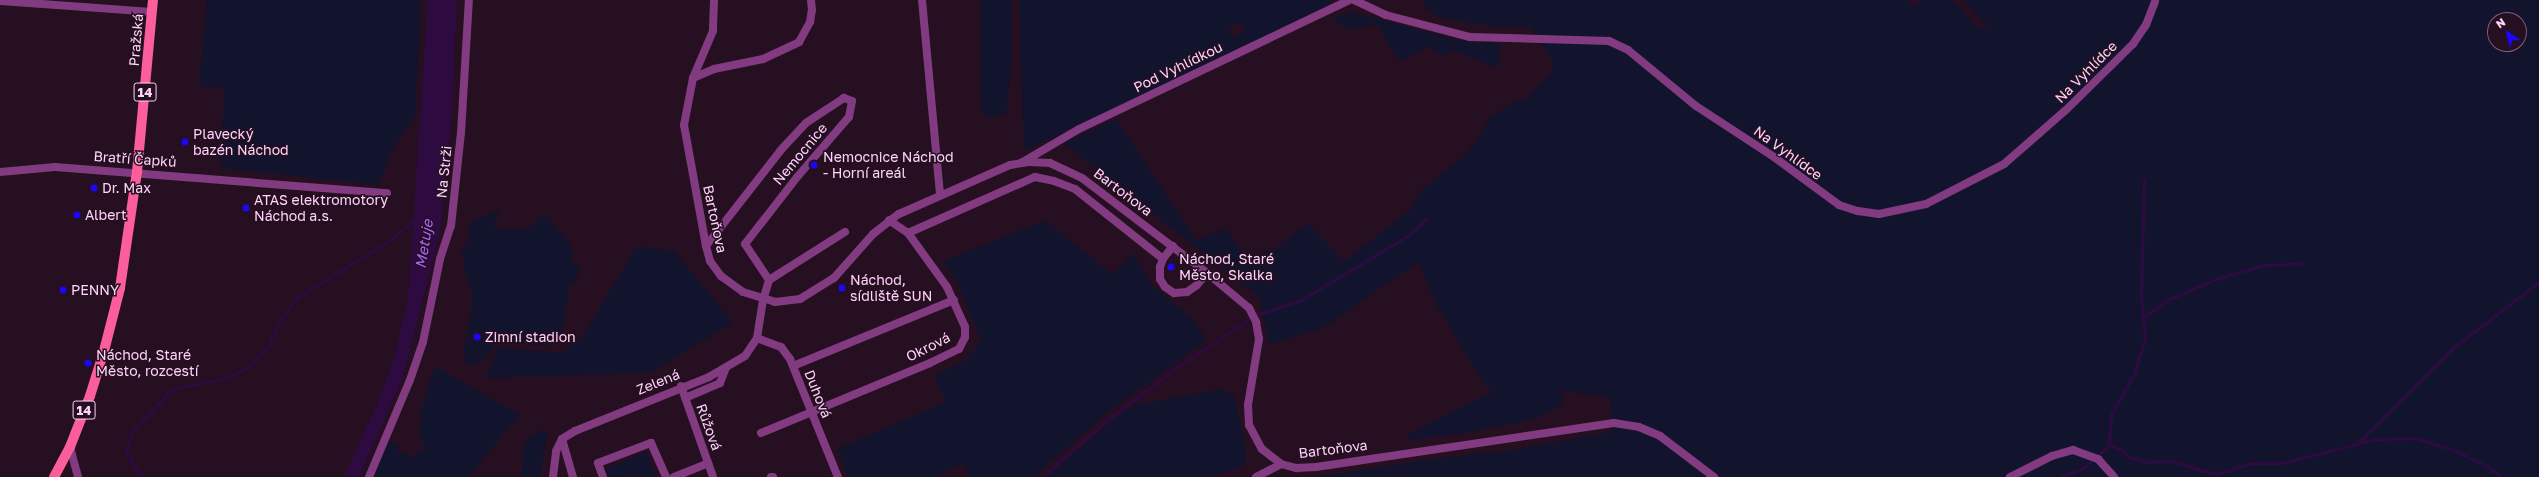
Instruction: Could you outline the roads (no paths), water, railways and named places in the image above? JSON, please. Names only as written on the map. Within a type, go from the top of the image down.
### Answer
[{"type":"main road","name":"Pražská","points":[[54,477],[70,447],[104,351],[120,288],[137,172],[153,0]]},
{"type":"street","name":"Na Strži","points":[[369,477],[410,380],[423,342],[440,259],[451,226],[461,134],[469,0]]},
{"type":"street","name":"Bartoňova","points":[[714,0],[713,31],[693,78],[684,125],[710,261],[721,276],[743,292],[763,300],[775,302],[795,300],[818,290],[839,274],[873,234],[889,220],[940,194],[1021,162],[1050,163],[1071,171],[1173,246],[1241,300],[1256,322],[1260,338],[1248,405],[1249,425],[1262,449],[1281,464],[1296,468],[1316,467],[1597,424],[1624,423],[1653,432],[1714,477]]},
{"type":"street","points":[[693,78],[714,69],[764,59],[799,42],[810,22],[812,10],[811,0]]},
{"type":"street","points":[[922,0],[940,194]]},
{"type":"street","name":"Pod Vyhlídkou","points":[[1021,162],[1079,129],[1349,0]]},
{"type":"street","name":"Na Vyhlídce","points":[[1354,0],[1386,14],[1470,37],[1608,41],[1628,50],[1696,106],[1774,157],[1839,205],[1858,211],[1879,214],[1926,204],[2004,164],[2066,110],[2133,44],[2146,25],[2155,2]]},
{"type":"street","points":[[0,1],[152,12]]},
{"type":"street","name":"Nemocnice","points":[[706,246],[781,150],[801,128],[844,98],[852,102],[849,117],[798,176],[745,244],[769,280]]},
{"type":"street","name":"Bratří Čapků","points":[[0,172],[55,167],[137,172],[387,193]]},
{"type":"street","points":[[908,233],[1035,177],[1054,181],[1074,189],[1163,259]]},
{"type":"street","name":"Okrová","points":[[811,412],[959,349],[965,337],[965,327],[954,300],[938,271],[908,233],[889,220]]},
{"type":"street","points":[[769,280],[845,232]]},
{"type":"street","points":[[1173,246],[1163,259],[1160,279],[1165,287],[1174,293],[1187,292],[1197,285],[1207,273]]},
{"type":"street","name":"Zelená","points":[[562,439],[575,430],[681,386],[709,377],[745,356],[757,338],[763,300],[769,280]]},
{"type":"street","points":[[793,366],[954,300]]},
{"type":"street","name":"Duhová","points":[[757,338],[781,347],[793,366],[838,477]]},
{"type":"street","points":[[685,398],[720,383],[726,366]]},
{"type":"street","name":"Růžová","points":[[681,386],[713,477]]},
{"type":"street","points":[[761,433],[811,412]]},
{"type":"street","points":[[553,477],[556,451],[562,439]]},
{"type":"street","points":[[562,439],[573,477]]},
{"type":"street","points":[[603,477],[598,463],[651,443],[666,477]]},
{"type":"street","points":[[70,447],[78,477]]},
{"type":"street","points":[[2010,477],[2052,456],[2073,450],[2098,459],[2114,477]]},
{"type":"street","points":[[674,477],[708,463]]},
{"type":"street","points":[[1256,477],[1281,464]]},
{"type":"water","name":"Metuje","points":[[428,0],[457,0],[451,126],[439,236],[403,377],[359,477],[344,477],[377,404],[395,356],[408,298]]},
{"type":"waterway","points":[[2109,445],[2111,415],[2134,374],[2145,337],[2141,297],[2144,180]]},
{"type":"waterway","name":"Metuje","points":[[143,477],[134,466],[126,450],[132,432],[172,389],[230,377],[250,366],[268,347],[279,321],[298,297],[387,242],[415,219]]},
{"type":"waterway","points":[[1042,477],[1106,421],[1176,368],[1255,315],[1301,300],[1411,234],[1426,219]]},
{"type":"waterway","points":[[2144,317],[2169,299],[2216,279],[2264,265],[2301,264]]},
{"type":"waterway","points":[[2060,477],[2083,468],[2109,445],[2122,450],[2129,457],[2147,462],[2171,461],[2216,474],[2252,463],[2282,463],[2357,444],[2454,347],[2539,282]]},
{"type":"waterway","points":[[2357,444],[2376,439],[2415,438],[2452,449],[2487,466],[2502,477]]},
{"type":"place","name":"Plavecký bazén Náchod","points":[[185,142]]},
{"type":"place","name":"Nemocnice Náchod - Horní areál","points":[[814,165]]},
{"type":"place","name":"Dr. Max","points":[[94,188]]},
{"type":"place","name":"ATAS elektromotory Náchod a.s.","points":[[246,208]]},
{"type":"place","name":"Albert","points":[[77,215]]},
{"type":"place","name":"Náchod, Staré Město, Skalka","points":[[1171,267]]},
{"type":"place","name":"Náchod, sídliště SUN","points":[[842,288]]},
{"type":"place","name":"PENNY","points":[[63,290]]},
{"type":"place","name":"Zimní stadion","points":[[477,337]]},
{"type":"place","name":"Náchod, Staré Město, rozcestí","points":[[88,363]]}]
